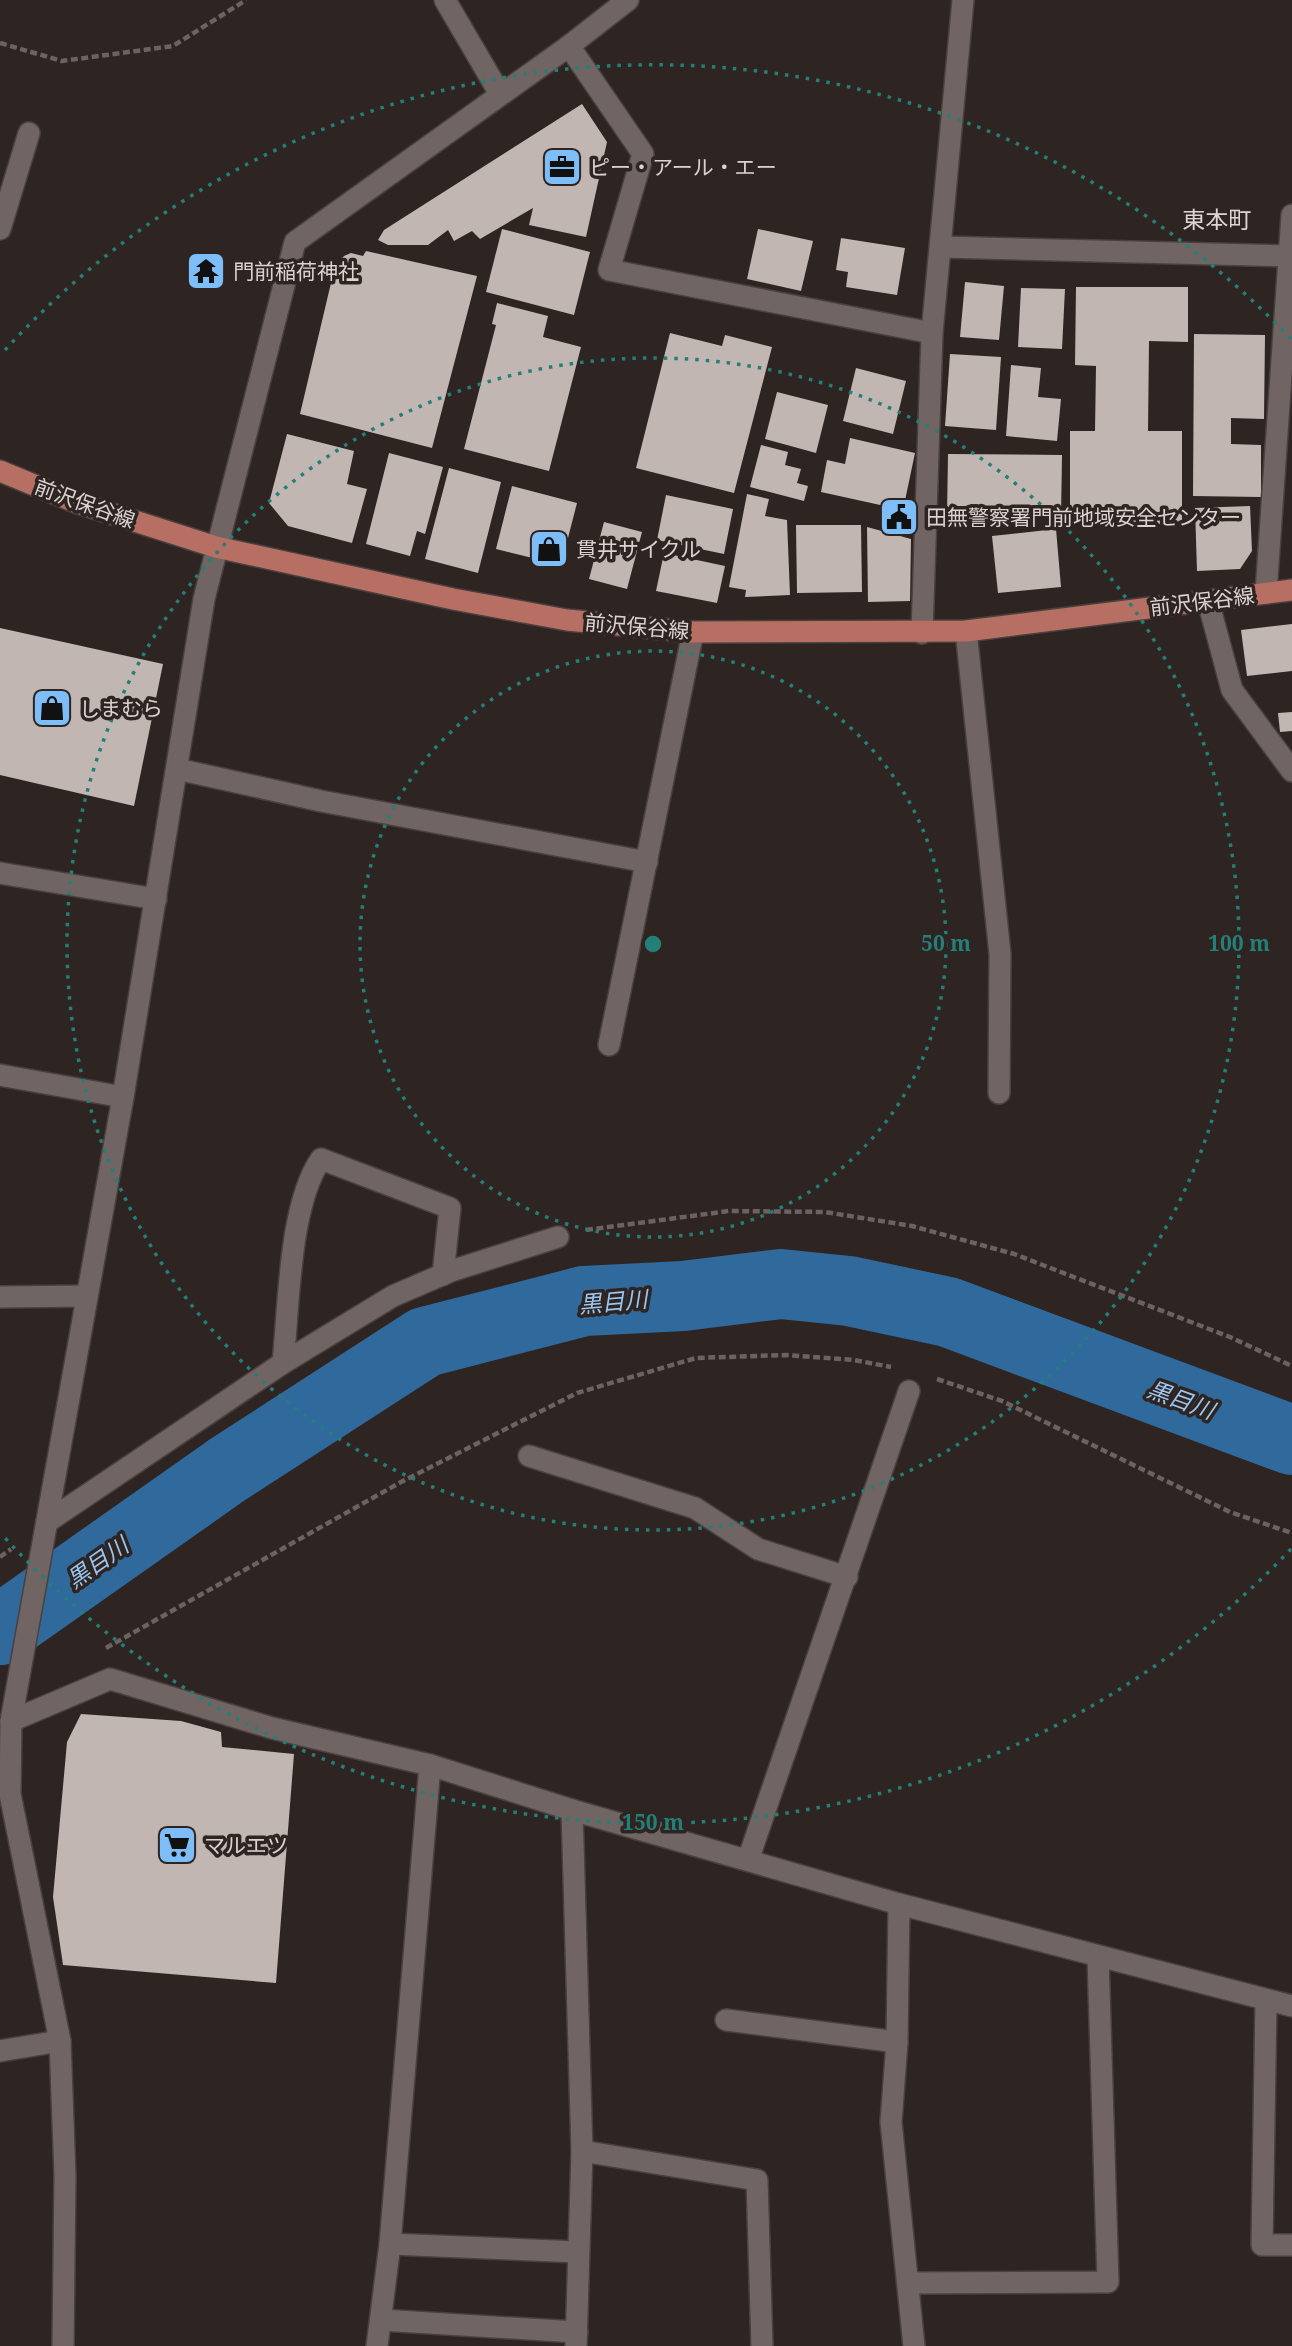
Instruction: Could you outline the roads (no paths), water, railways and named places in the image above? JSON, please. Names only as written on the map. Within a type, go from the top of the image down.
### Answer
[{"type":"main road","name":"前沢保谷線","points":[[0,471],[75,502],[216,547],[453,599],[567,620],[693,632],[966,631],[1292,590]]},
{"type":"street","points":[[445,0],[500,94]]},
{"type":"street","points":[[63,2346],[65,2176],[60,2041],[5,1796],[11,1721],[123,1097],[204,599],[216,547],[295,242],[569,46],[628,0]]},
{"type":"street","points":[[922,633],[932,333],[963,0]]},
{"type":"street","points":[[569,46],[643,154],[609,270],[932,333]]},
{"type":"street","points":[[0,229],[29,133]]},
{"type":"street","points":[[1266,593],[1292,215]]},
{"type":"street","points":[[941,247],[1291,256]]},
{"type":"street","points":[[1208,601],[1232,690],[1292,771]]},
{"type":"street","points":[[966,631],[1000,954],[999,1093]]},
{"type":"street","points":[[609,1045],[693,632]]},
{"type":"street","points":[[177,769],[321,801],[647,862]]},
{"type":"street","points":[[0,873],[156,899]]},
{"type":"street","points":[[0,1075],[123,1097]]},
{"type":"street","points":[[283,1363],[300,1208],[310,1176],[321,1159],[450,1208],[443,1275]]},
{"type":"street","points":[[47,1522],[283,1363],[393,1296],[443,1275],[558,1237]]},
{"type":"street","points":[[0,1297],[87,1296]]},
{"type":"street","points":[[748,1860],[909,1391]]},
{"type":"street","points":[[529,1456],[695,1508],[758,1549],[847,1577]]},
{"type":"street","points":[[11,1721],[110,1679],[272,1728],[429,1765],[572,1810],[899,1904],[1292,2006]]},
{"type":"street","points":[[377,2346],[390,2244],[429,1765]]},
{"type":"street","points":[[381,2320],[577,2339],[582,2151],[572,1810]]},
{"type":"street","points":[[899,1904],[897,2042],[891,2122],[914,2346]]},
{"type":"street","points":[[908,2283],[1108,2282],[1098,1957]]},
{"type":"street","points":[[1266,2000],[1262,2245],[1292,2245]]},
{"type":"street","points":[[726,2020],[897,2042]]},
{"type":"street","points":[[0,2051],[60,2041]]},
{"type":"street","points":[[582,2151],[757,2180],[762,2346]]},
{"type":"street","points":[[390,2244],[578,2252]]},
{"type":"waterway","name":"黒目川","points":[[0,1630],[227,1470],[425,1342],[584,1301],[683,1296],[781,1284],[849,1291],[948,1312],[1292,1440]]},
{"type":"place","name":"ピー・アール・エー","points":[[562,167]]},
{"type":"place","name":"門前稲荷神社","points":[[206,271]]},
{"type":"place","name":"田無警察署門前地域安全センター","points":[[899,517]]},
{"type":"place","name":"貫井サイクル","points":[[549,549]]},
{"type":"place","name":"しまむら","points":[[52,708]]},
{"type":"place","name":"マルエツ","points":[[177,1845]]},
{"type":"district","name":"東本町","points":[[1217,219]]}]
